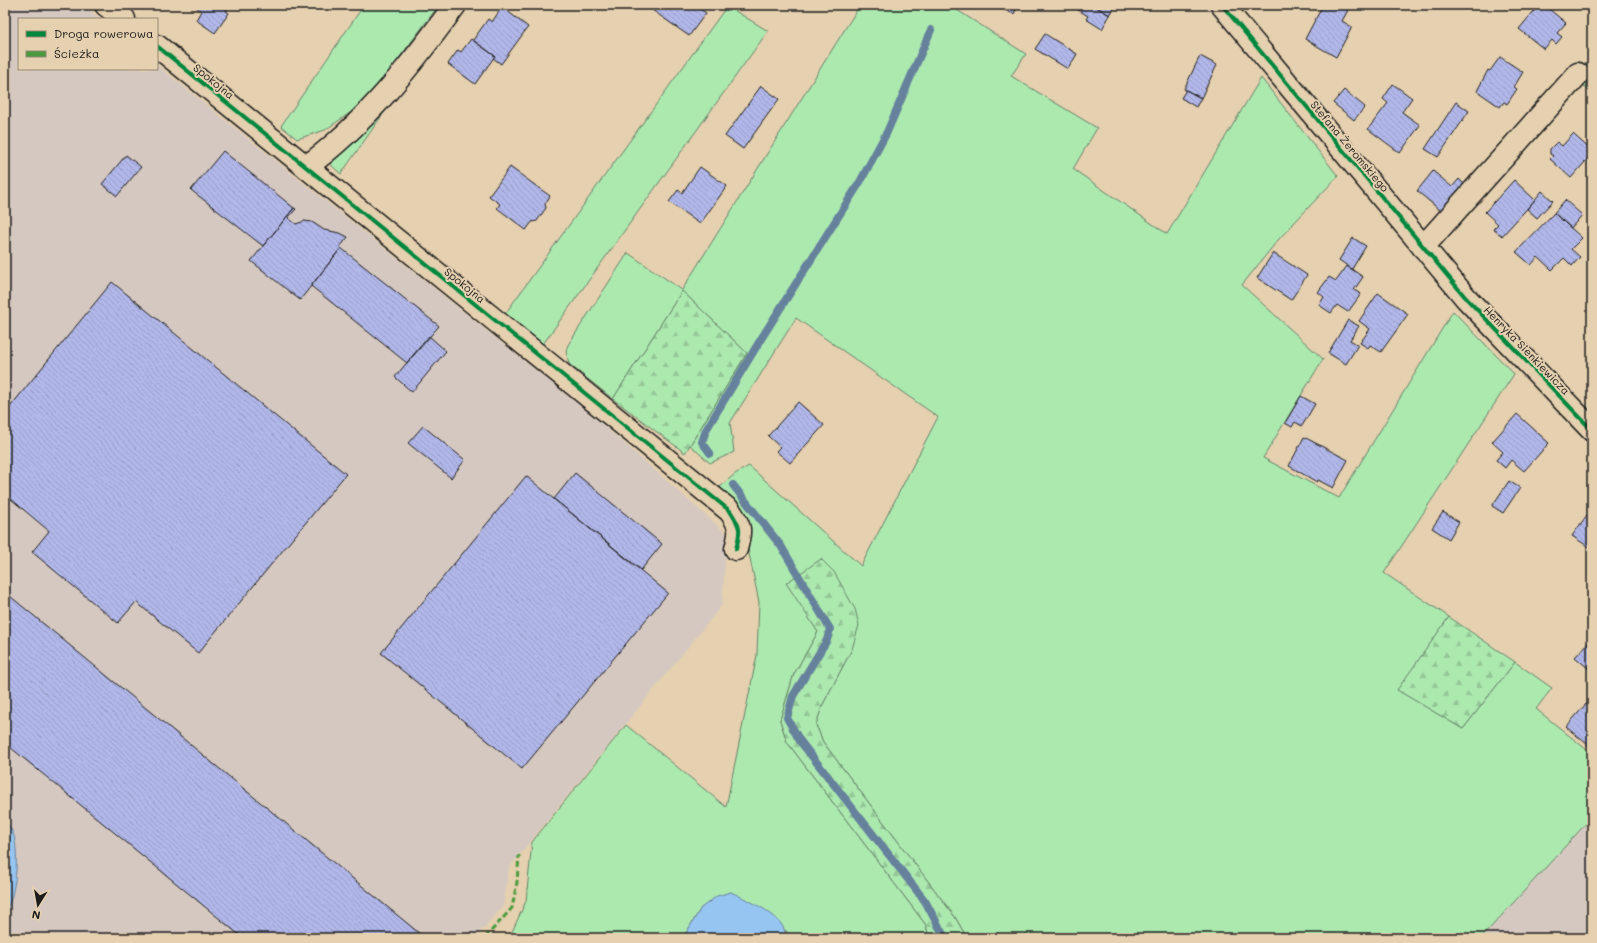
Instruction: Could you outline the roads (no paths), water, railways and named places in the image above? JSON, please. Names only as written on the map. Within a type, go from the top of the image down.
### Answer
[{"type":"street","points":[[106,5],[123,18]]},
{"type":"street","points":[[306,167],[343,136],[383,96],[428,42],[455,5]]},
{"type":"street","name":"Stefana Żeromskiego","points":[[1222,5],[1466,298]]},
{"type":"street","name":"Spokojna","points":[[158,47],[730,511],[739,524],[740,534],[736,549]]},
{"type":"street","points":[[1423,247],[1578,74]]},
{"type":"street","name":"Henryka Sienkiewicza","points":[[1466,298],[1592,430]]},
{"type":"water","points":[[5,820],[12,830],[16,844],[16,876],[12,896],[5,912]]},
{"type":"water","points":[[731,892],[766,910],[774,916],[784,930],[785,938],[674,938],[686,933],[701,908],[717,896]]},
{"type":"waterway","points":[[710,453],[702,442],[706,430],[761,339],[860,182],[887,132],[931,30]]},
{"type":"waterway","points":[[733,485],[781,546],[830,629],[827,640],[793,696],[787,718],[800,741],[925,901],[945,938]]}]
